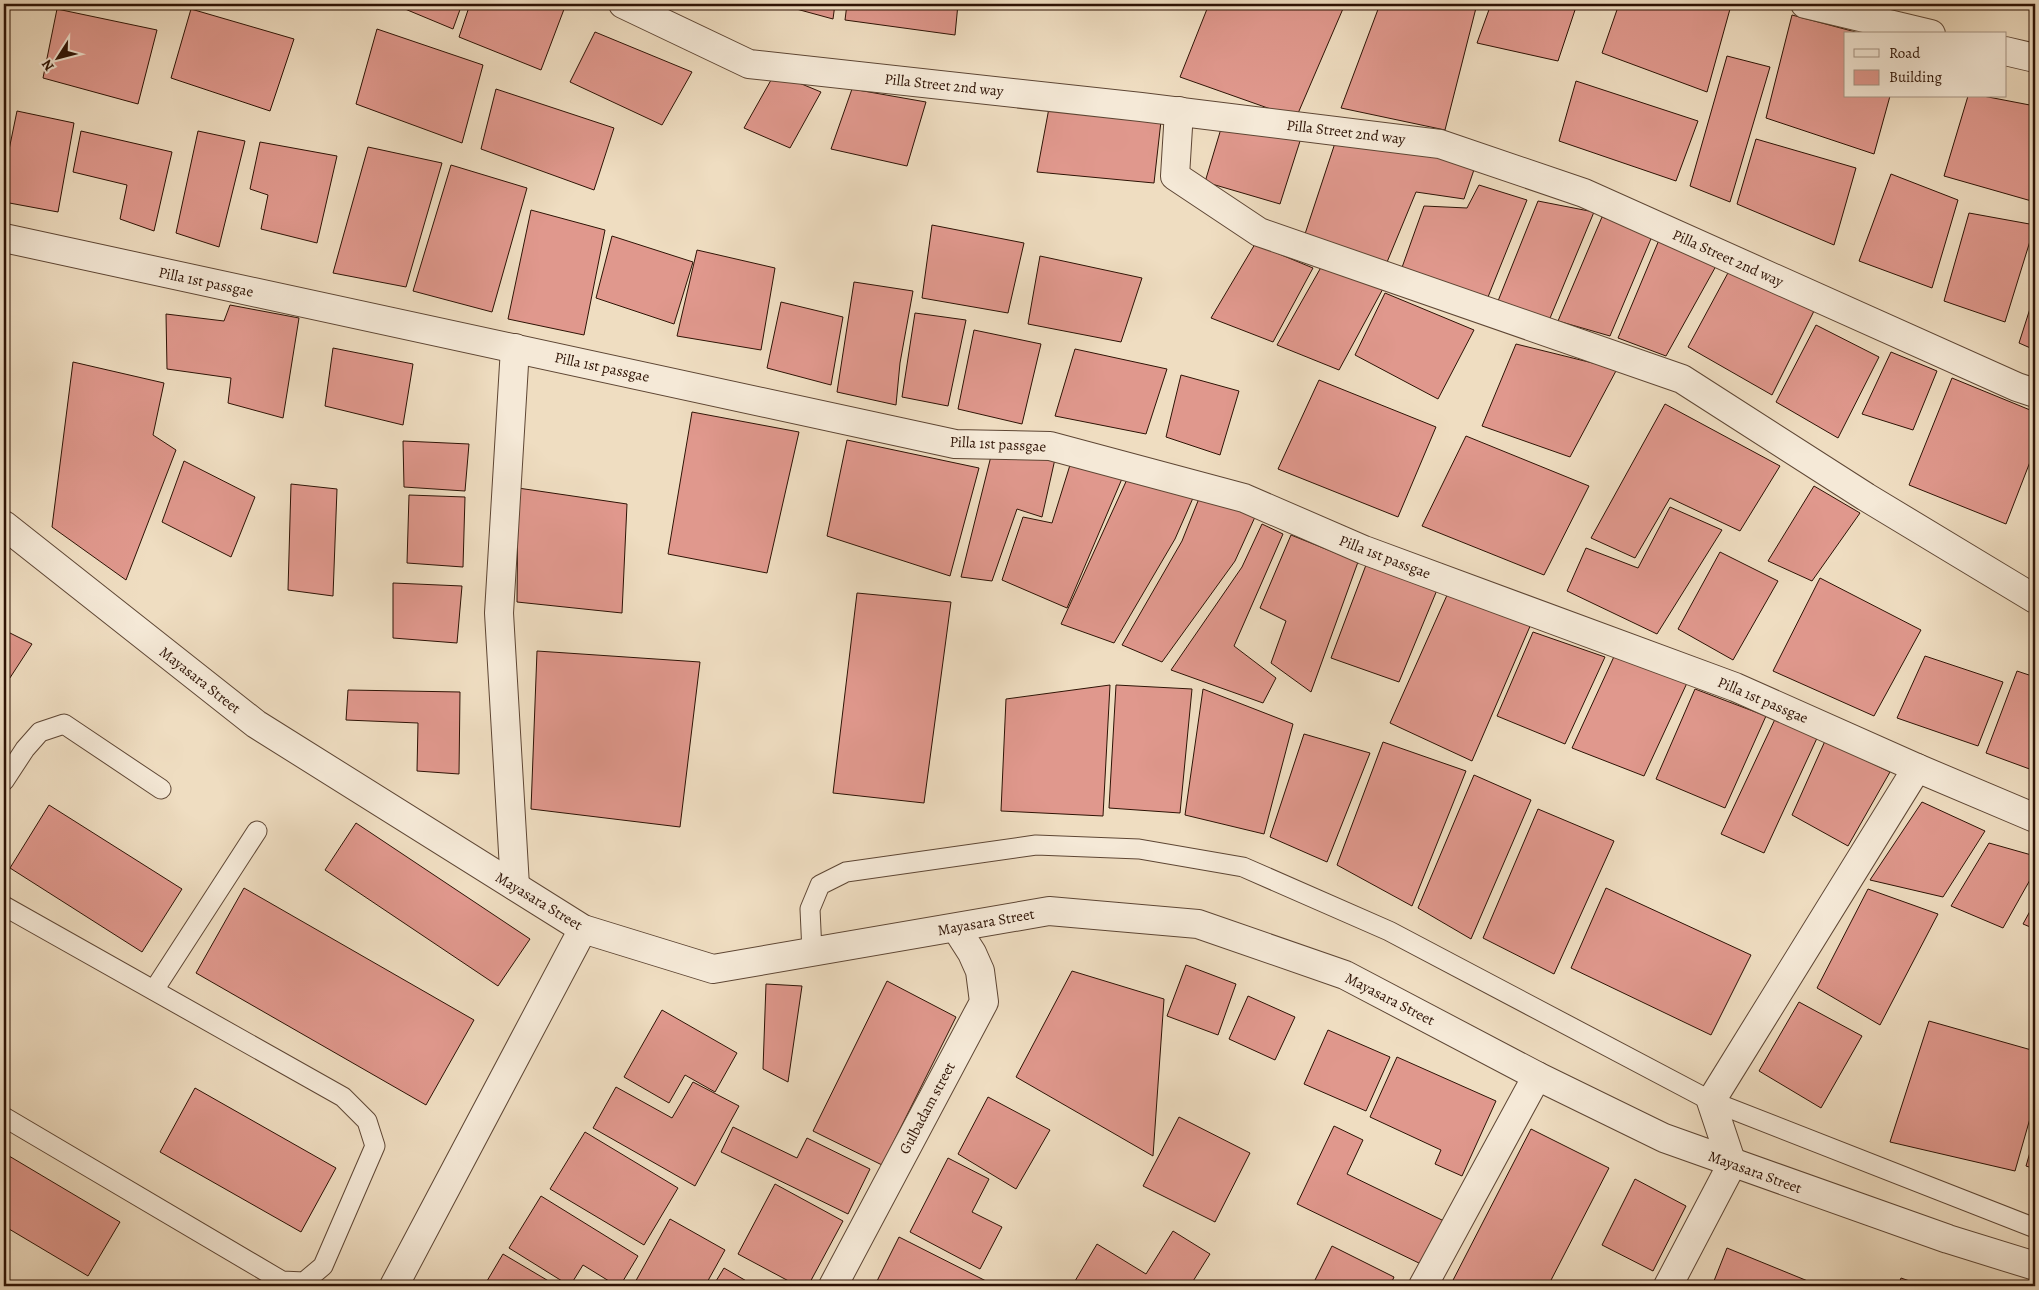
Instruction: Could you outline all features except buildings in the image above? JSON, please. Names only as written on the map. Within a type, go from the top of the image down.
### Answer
[{"type":"street","name":"Pilla Street 2nd way","points":[[623,4],[749,64],[1179,111],[1440,144],[1584,193],[2017,387],[2035,393]]},
{"type":"street","points":[[1805,4],[1923,32]]},
{"type":"street","points":[[2006,51],[2035,58]]},
{"type":"street","points":[[1179,111],[1175,176],[1259,232],[1682,380],[1866,497],[2035,599]]},
{"type":"street","name":"Pilla 1st passgae","points":[[4,238],[955,444],[1050,446],[1244,498],[1364,550],[1735,687],[2035,818]]},
{"type":"street","points":[[515,348],[499,613],[515,886]]},
{"type":"street","name":"Mayasara Street","points":[[4,524],[256,724],[583,929],[713,969],[1049,911],[1198,924],[1345,975],[1537,1076],[1664,1138],[1732,1164],[1948,1239],[2035,1266]]},
{"type":"street","points":[[1668,1286],[1732,1164],[1711,1101],[1917,768]]},
{"type":"street","name":"Gulbadam street","points":[[833,1286],[984,1002],[980,971],[972,953],[956,928]]},
{"type":"street","points":[[394,1286],[583,929]]},
{"type":"street","points":[[1424,1286],[1537,1076]]},
{"type":"lane","points":[[4,781],[25,748],[40,732],[64,724],[161,789]]},
{"type":"lane","points":[[154,990],[257,831]]},
{"type":"lane","points":[[812,952],[810,909],[820,885],[846,872],[1036,845],[1139,849],[1244,868],[1389,931],[1711,1101],[2035,1228]]},
{"type":"lane","points":[[4,906],[344,1097],[368,1121],[374,1146],[323,1266],[302,1284],[282,1282],[4,1117]]}]
